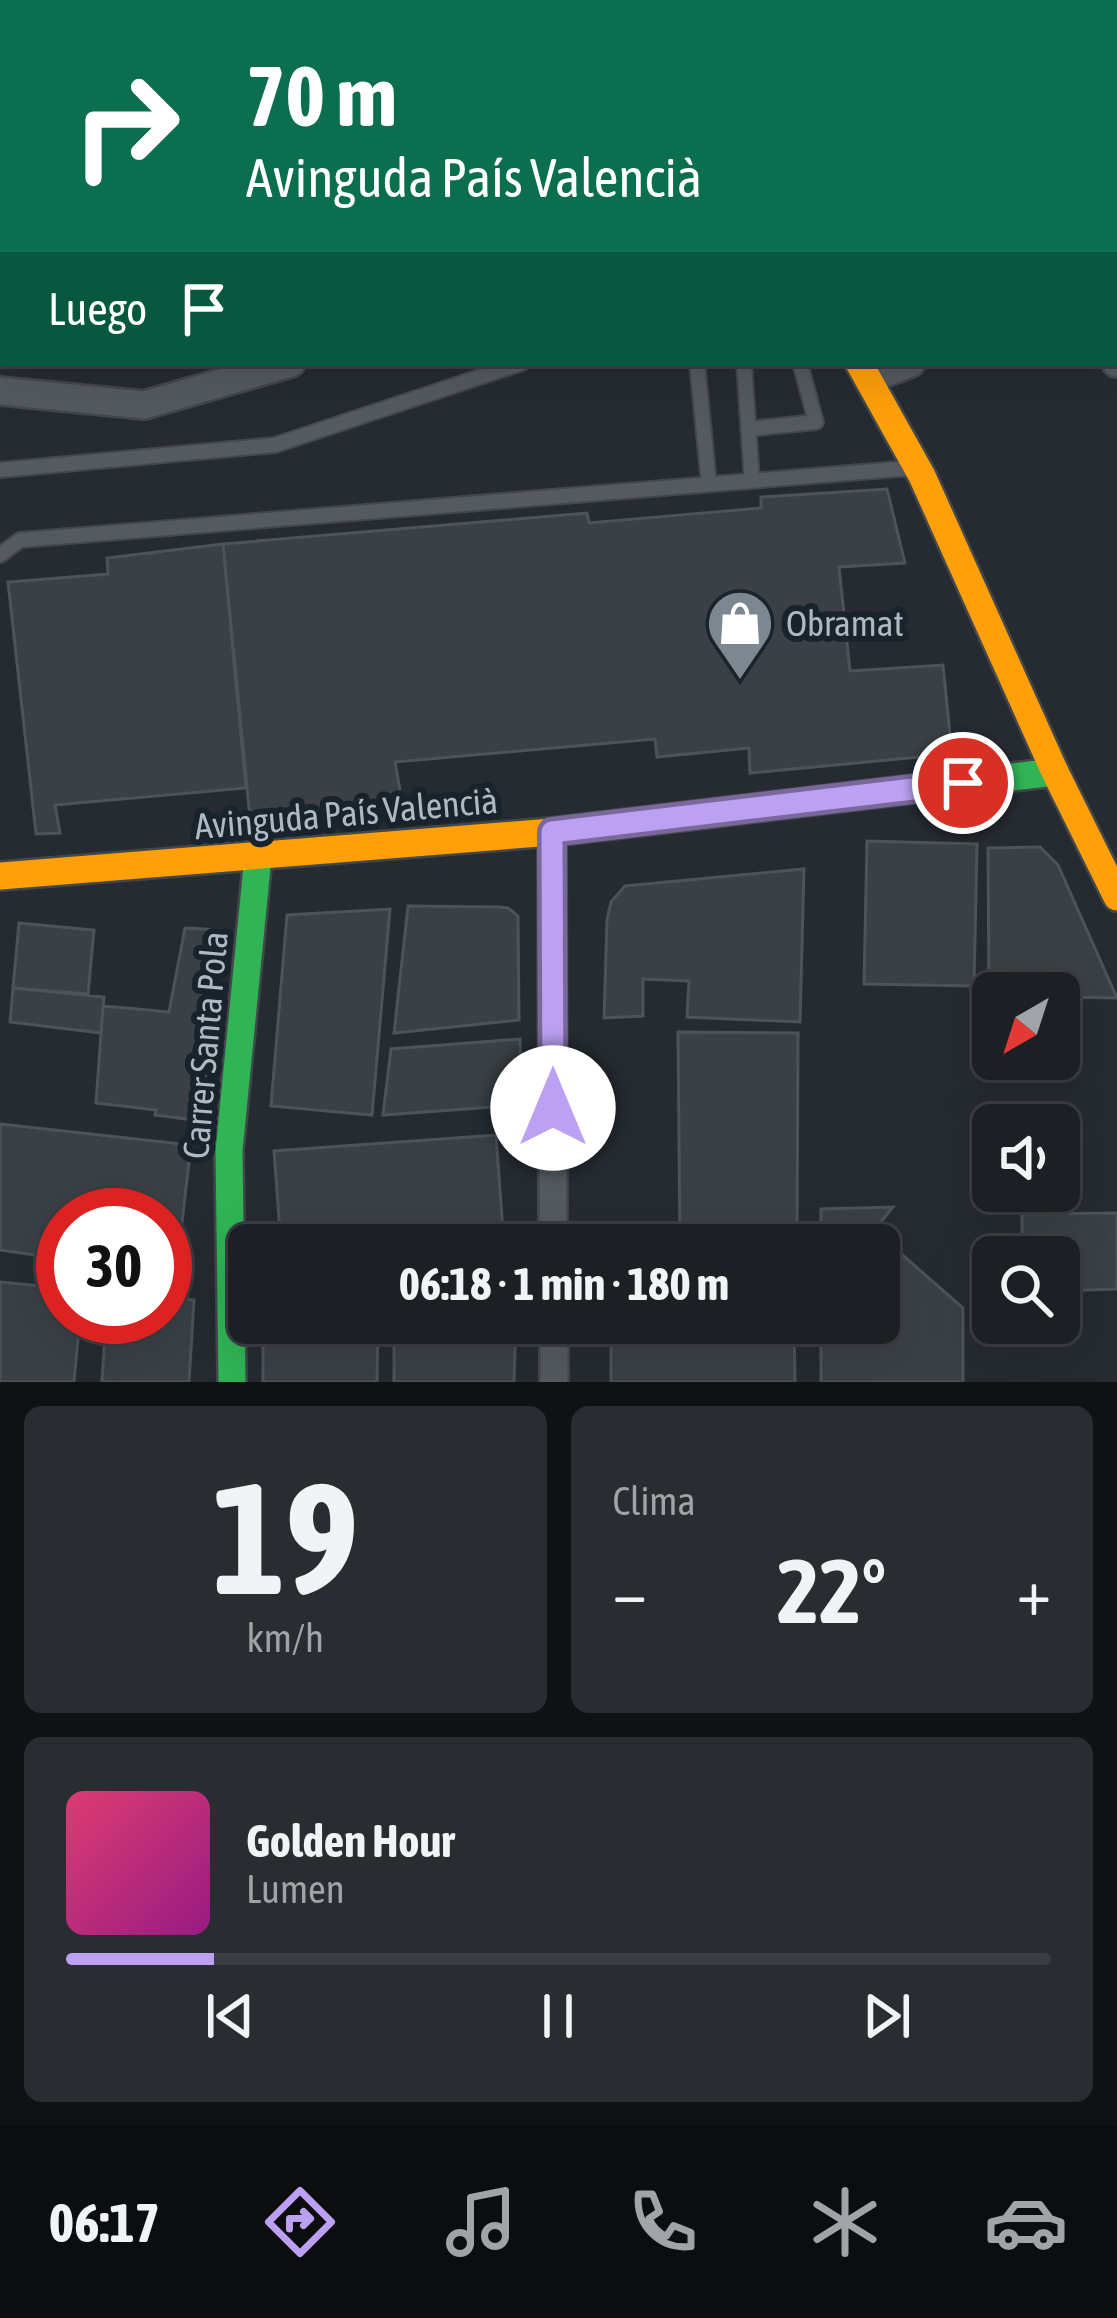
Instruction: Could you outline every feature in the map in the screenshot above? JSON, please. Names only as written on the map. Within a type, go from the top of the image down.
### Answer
[{"type":"street","points":[[0,392],[144,405],[280,366]]},
{"type":"street","points":[[864,371],[917,467],[1117,897]]},
{"type":"street","name":"Avinguda País Valencià","points":[[0,876],[552,832],[1055,772]]},
{"type":"street","points":[[552,832],[554,1224]]},
{"type":"street","name":"Carrer Santa Pola","points":[[232,1382],[230,1151],[258,857]]},
{"type":"street","points":[[554,1344],[554,1382]]},
{"type":"lane","points":[[0,470],[275,445],[514,366]]},
{"type":"lane","points":[[697,366],[709,484]]},
{"type":"lane","points":[[743,366],[752,481]]},
{"type":"lane","points":[[748,429],[817,422],[801,366]]},
{"type":"lane","points":[[4,546],[20,540],[917,467]]},
{"type":"building","points":[[887,489],[905,563],[839,567],[850,671],[943,665],[952,754],[750,773],[749,748],[657,757],[655,739],[395,762],[403,807],[250,818],[223,544],[587,513],[589,523],[761,508],[761,497]]},
{"type":"building","points":[[223,544],[246,788],[55,805],[60,833],[36,834],[8,582],[108,574],[107,558]]},
{"type":"building","points":[[867,841],[977,844],[972,986],[864,984]]},
{"type":"building","points":[[1040,847],[1058,865],[1117,998],[1080,997],[1080,972],[989,972],[988,848]]},
{"type":"building","points":[[804,869],[800,1022],[687,1017],[689,981],[643,979],[643,1016],[604,1018],[607,920],[611,902],[625,886]]},
{"type":"building","points":[[408,906],[499,907],[518,916],[519,1020],[394,1033]]},
{"type":"building","points":[[390,909],[372,1115],[271,1106],[287,915]]},
{"type":"building","points":[[19,923],[94,930],[88,994],[13,988]]},
{"type":"building","points":[[185,928],[221,930],[201,1121],[96,1103],[103,1006],[169,1012]]},
{"type":"building","points":[[13,988],[104,997],[101,1033],[10,1022]]},
{"type":"building","points":[[678,1032],[798,1033],[797,1224],[680,1224]]},
{"type":"building","points":[[520,1039],[522,1105],[383,1115],[391,1049]]},
{"type":"building","points":[[0,1124],[191,1145],[186,1188],[36,1188],[36,1255],[0,1250]]},
{"type":"building","points":[[496,1135],[502,1224],[279,1224],[274,1151]]},
{"type":"building","points":[[893,1207],[879,1224],[821,1224],[821,1209]]},
{"type":"building","points":[[1117,1213],[1117,1289],[1080,1290],[1080,1236],[1022,1236],[1022,1214]]},
{"type":"building","points":[[900,1253],[963,1308],[963,1382],[821,1382],[821,1344],[900,1344]]},
{"type":"building","points":[[0,1282],[36,1285],[36,1344],[78,1344],[74,1382],[0,1382]]},
{"type":"building","points":[[104,1344],[191,1344],[189,1382],[102,1382]]},
{"type":"building","points":[[263,1344],[378,1344],[377,1382],[263,1382]]},
{"type":"building","points":[[394,1344],[515,1344],[514,1382],[394,1382]]},
{"type":"building","points":[[611,1344],[794,1344],[795,1382],[611,1382]]},
{"type":"traffic: fast","points":[[688,816],[1055,772]]},
{"type":"traffic: fast","points":[[232,1382],[229,1151],[258,857]]},
{"type":"traffic: slow","points":[[861,366],[922,476],[1055,772],[1117,897]]},
{"type":"traffic: slow","points":[[0,876],[552,832],[688,816]]},
{"type":"place","name":"Obramat","points":[[740,682]]},
{"type":"route","points":[[553,1108],[552,832],[963,783]]}]
